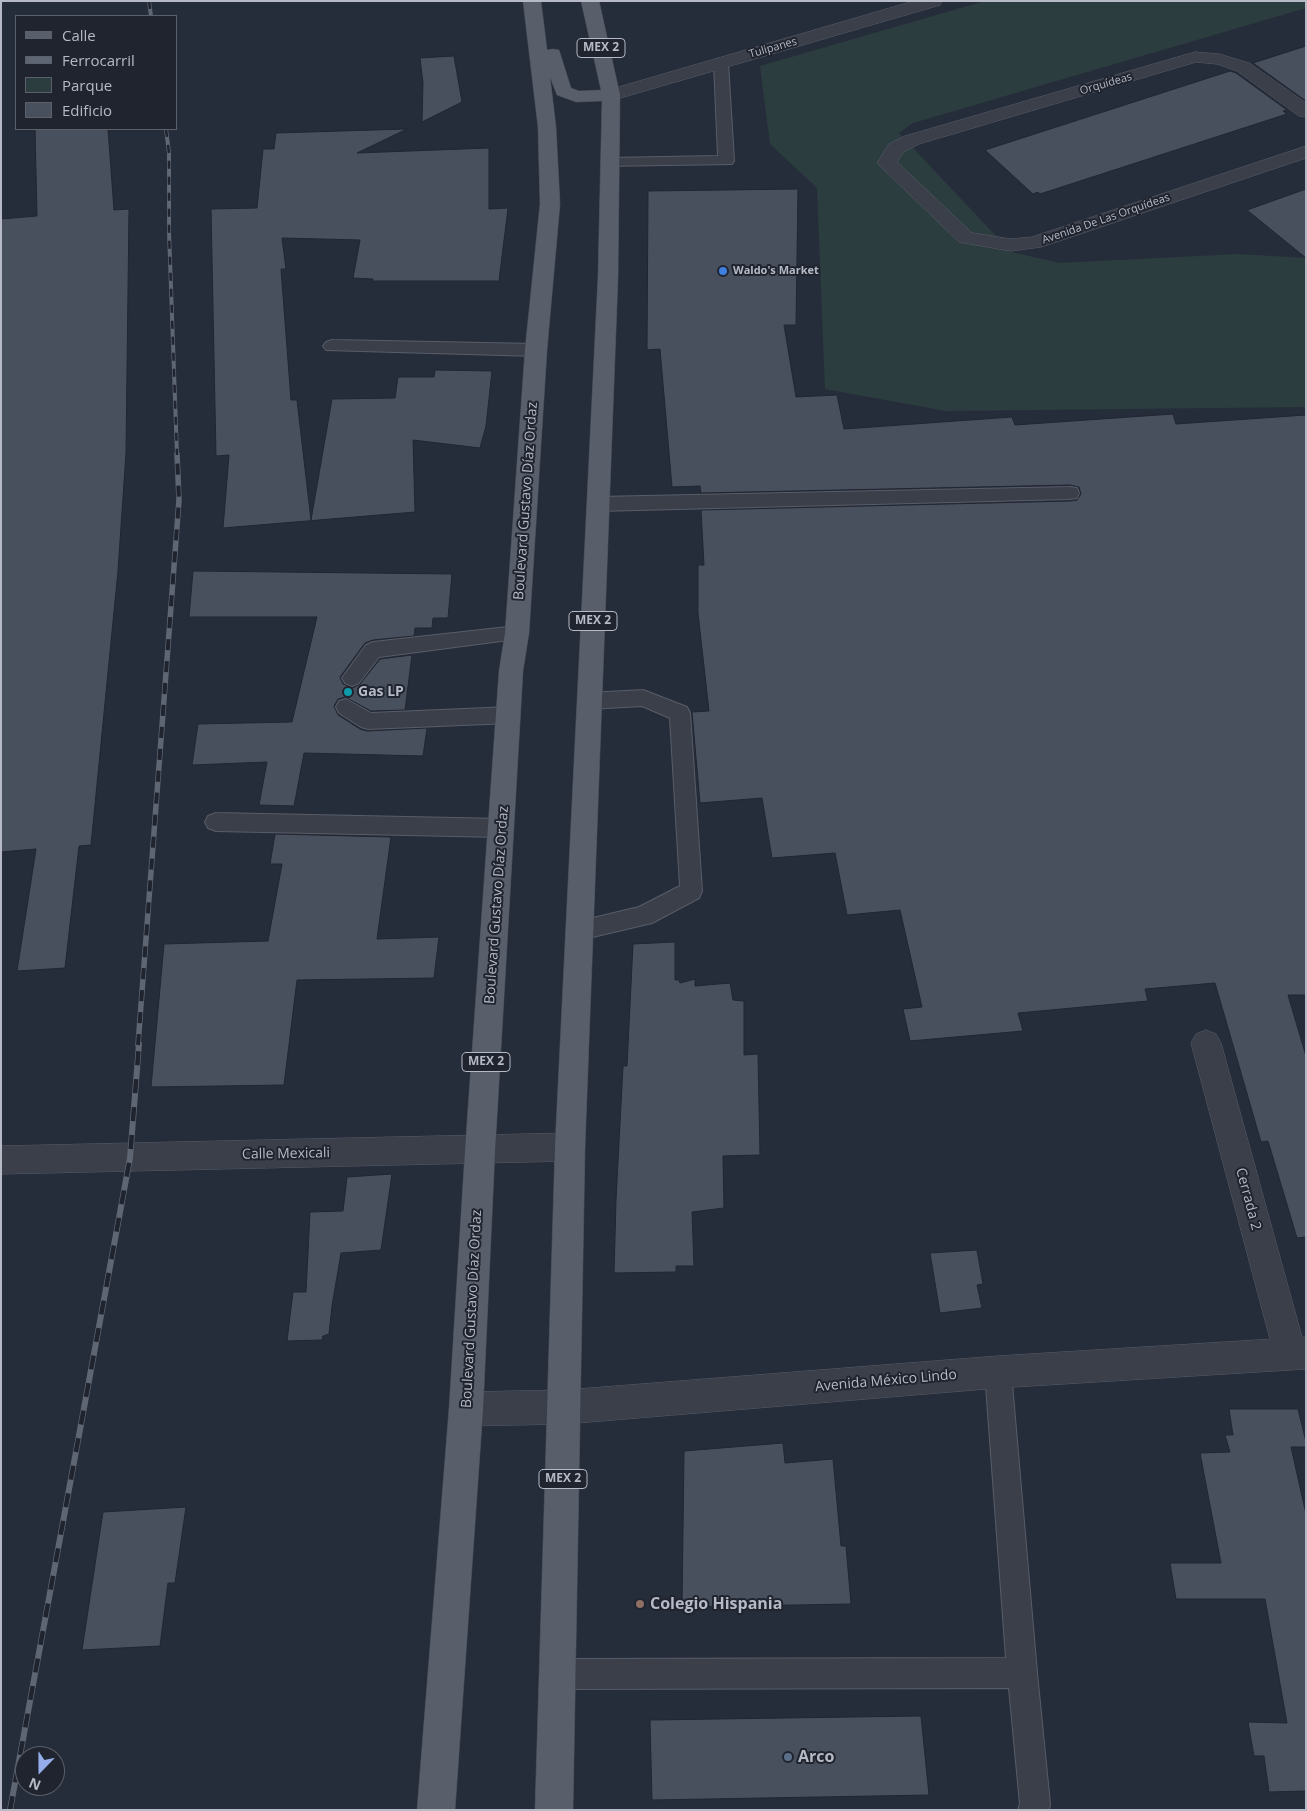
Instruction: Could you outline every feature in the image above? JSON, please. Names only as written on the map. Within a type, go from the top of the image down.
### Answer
[{"type":"main road","name":"MEX 2","points":[[554,1810],[570,1147],[608,277],[611,95],[590,1]]},
{"type":"main road","points":[[533,2],[545,22],[563,91],[576,97],[611,95]]},
{"type":"main road","name":"Boulevard Gustavo Díaz Ordaz","points":[[436,1810],[466,1409],[480,1150],[512,671],[536,350],[550,204],[548,127],[533,2]]},
{"type":"street","name":"Tulipanes","points":[[611,95],[934,1]]},
{"type":"street","name":"Orquídeas","points":[[896,148],[912,140],[1195,58],[1219,58],[1243,66],[1306,112]]},
{"type":"street","name":"Avenida De Las Orquídeas","points":[[896,148],[887,163],[966,238],[1011,244],[1034,244],[1306,152]]},
{"type":"street","name":"Cerrada 2","points":[[1206,1043],[1298,1353]]},
{"type":"street","name":"Calle Mexicali","points":[[1,1160],[570,1147]]},
{"type":"street","name":"Avenida México Lindo","points":[[466,1409],[565,1406],[998,1372],[1298,1353]]},
{"type":"lane","points":[[609,163],[726,162],[721,63]]},
{"type":"lane","points":[[332,346],[536,350]]},
{"type":"lane","points":[[598,504],[1070,493]]},
{"type":"lane","points":[[352,678],[373,650],[516,634]]},
{"type":"lane","points":[[580,930],[644,916],[691,891],[680,713],[643,698],[589,701]]},
{"type":"lane","points":[[346,708],[368,721],[510,716]]},
{"type":"lane","points":[[216,822],[502,828]]},
{"type":"lane","points":[[998,1372],[1033,1810]]},
{"type":"lane","points":[[558,1674],[1022,1673]]},
{"type":"green space","points":[[985,1],[1306,1],[1306,8],[913,123],[899,133],[1011,252],[1060,263],[1238,254],[1306,258],[1306,407],[946,411],[825,389],[817,188],[770,144],[760,66]]},
{"type":"building","points":[[1306,46],[1306,101],[1253,63]]},
{"type":"building","points":[[454,56],[462,102],[422,122],[423,83],[420,58]]},
{"type":"building","points":[[1230,71],[1236,73],[1287,110],[1283,111],[1287,114],[1040,194],[1038,192],[1033,194],[985,150]]},
{"type":"building","points":[[407,129],[357,153],[489,148],[489,209],[508,208],[499,281],[373,281],[373,279],[353,278],[360,240],[282,238],[286,269],[281,269],[291,400],[297,400],[311,520],[332,399],[395,398],[398,377],[434,377],[435,370],[492,371],[486,426],[480,448],[413,440],[415,512],[223,528],[229,455],[216,456],[211,209],[257,208],[263,149],[274,149],[276,133]]},
{"type":"building","points":[[35,130],[108,130],[114,210],[129,209],[126,453],[118,571],[91,845],[79,846],[65,968],[17,971],[36,849],[1,852],[1,219],[37,216]]},
{"type":"building","points":[[798,189],[796,325],[784,325],[796,397],[837,395],[844,429],[1012,417],[1015,425],[1173,414],[1176,424],[1306,415],[1306,995],[1288,995],[1306,1056],[1306,1237],[1297,1238],[1268,1141],[1261,1142],[1215,983],[1145,989],[1148,1001],[1018,1013],[1023,1031],[910,1041],[903,1009],[922,1007],[900,910],[847,915],[835,853],[772,858],[762,798],[700,803],[692,712],[709,711],[698,613],[698,565],[704,565],[701,510],[1070,501],[1077,500],[1081,494],[1079,487],[1070,485],[701,493],[700,486],[672,487],[660,349],[647,350],[648,191]]},
{"type":"building","points":[[1306,189],[1306,258],[1247,210]]},
{"type":"building","points":[[193,571],[452,574],[448,618],[433,618],[432,628],[415,628],[414,636],[373,640],[365,643],[340,677],[343,684],[353,688],[360,684],[380,659],[412,655],[405,710],[371,711],[345,697],[338,699],[334,706],[338,715],[360,729],[367,731],[427,728],[423,756],[304,753],[294,806],[259,805],[267,762],[192,765],[198,724],[292,722],[317,617],[189,617]]},
{"type":"building","points":[[275,834],[391,837],[377,939],[439,937],[434,978],[297,980],[284,1085],[151,1087],[164,944],[268,941],[282,864],[270,864]]},
{"type":"building","points":[[675,942],[675,980],[679,980],[680,983],[695,979],[695,986],[730,983],[733,1000],[744,1001],[744,1055],[758,1054],[760,1155],[723,1156],[724,1208],[692,1212],[694,1266],[676,1266],[676,1272],[614,1273],[623,1066],[627,1066],[633,944]]},
{"type":"building","points":[[392,1174],[381,1250],[341,1253],[329,1334],[323,1336],[322,1340],[287,1341],[293,1292],[306,1292],[310,1212],[343,1211],[347,1177]]},
{"type":"building","points":[[977,1250],[983,1284],[977,1285],[982,1308],[940,1313],[930,1253]]},
{"type":"building","points":[[1229,1409],[1298,1409],[1306,1442],[1306,1447],[1291,1447],[1306,1514],[1306,1791],[1269,1792],[1264,1756],[1254,1756],[1248,1722],[1287,1723],[1265,1599],[1176,1599],[1170,1563],[1221,1563],[1200,1453],[1230,1452],[1225,1435],[1233,1435]]},
{"type":"building","points":[[783,1443],[785,1463],[833,1459],[841,1546],[846,1546],[851,1604],[682,1607],[684,1451]]},
{"type":"building","points":[[186,1507],[175,1583],[168,1583],[160,1646],[82,1650],[103,1512]]},
{"type":"building","name":"Arco","points":[[921,1716],[929,1795],[652,1800],[650,1720]]},
{"type":"railway","points":[[149,1],[151,15]]},
{"type":"railway","points":[[166,130],[169,153],[169,232],[177,455]]},
{"type":"railway","points":[[138,1045],[179,500],[177,454]]},
{"type":"railway","points":[[10,1810],[130,1158],[139,1044]]},
{"type":"place","name":"Waldo's Market","points":[[723,271]]},
{"type":"place","name":"Gas LP","points":[[348,692]]},
{"type":"place","name":"Colegio Hispania","points":[[640,1604]]},
{"type":"place","name":"Arco","points":[[788,1757]]}]
